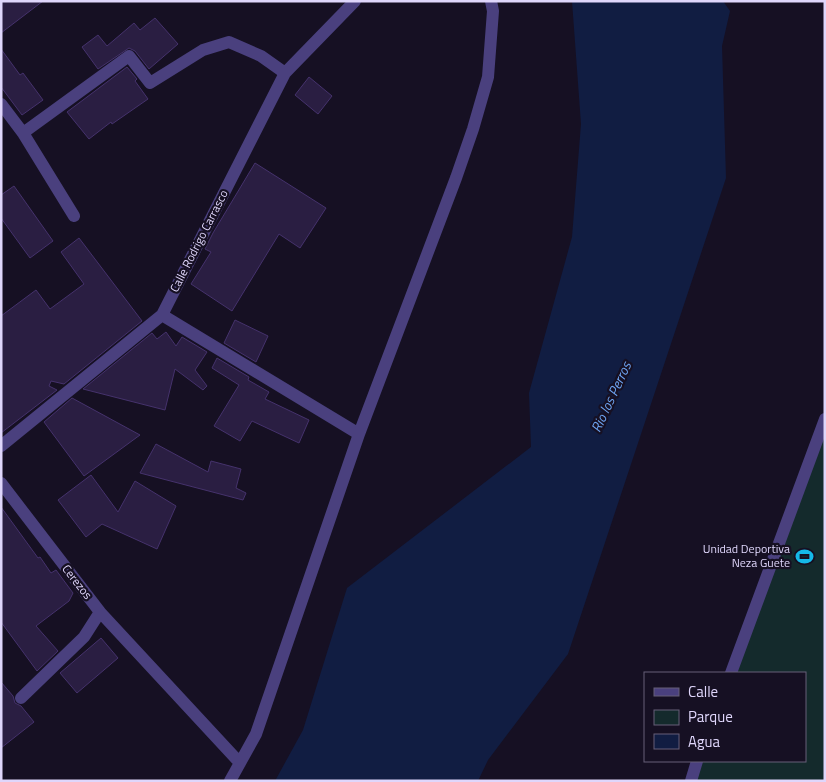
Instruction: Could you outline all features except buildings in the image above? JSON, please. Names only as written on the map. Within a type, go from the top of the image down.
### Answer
[{"type":"street","name":"Calle Rodrigo Carrasco","points":[[1,446],[162,315],[285,74],[355,1]]},
{"type":"street","points":[[230,781],[256,734],[359,434],[473,129],[488,77],[493,11],[491,1]]},
{"type":"street","points":[[23,133],[129,56],[150,83],[203,50],[229,42],[261,56],[285,74]]},
{"type":"street","points":[[1,104],[23,133],[74,216]]},
{"type":"street","points":[[162,315],[359,434]]},
{"type":"street","points":[[731,672],[825,419]]},
{"type":"street","name":"Cerezos","points":[[1,483],[100,612],[84,637],[21,698]]},
{"type":"street","points":[[100,612],[240,762]]},
{"type":"street","points":[[690,781],[697,762]]},
{"type":"green space","name":"Unidad Deportiva Neza Guete","points":[[825,419],[825,781],[691,781],[697,762],[806,762],[806,672],[731,672]]},
{"type":"water","name":"Rio los Perros","points":[[572,1],[723,1],[730,11],[722,46],[726,178],[568,654],[488,760],[478,781],[275,781],[303,730],[347,588],[531,447],[529,393],[572,237],[581,124]]},
{"type":"place","name":"Unidad Deportiva Neza Guete","points":[[804,556]]}]
